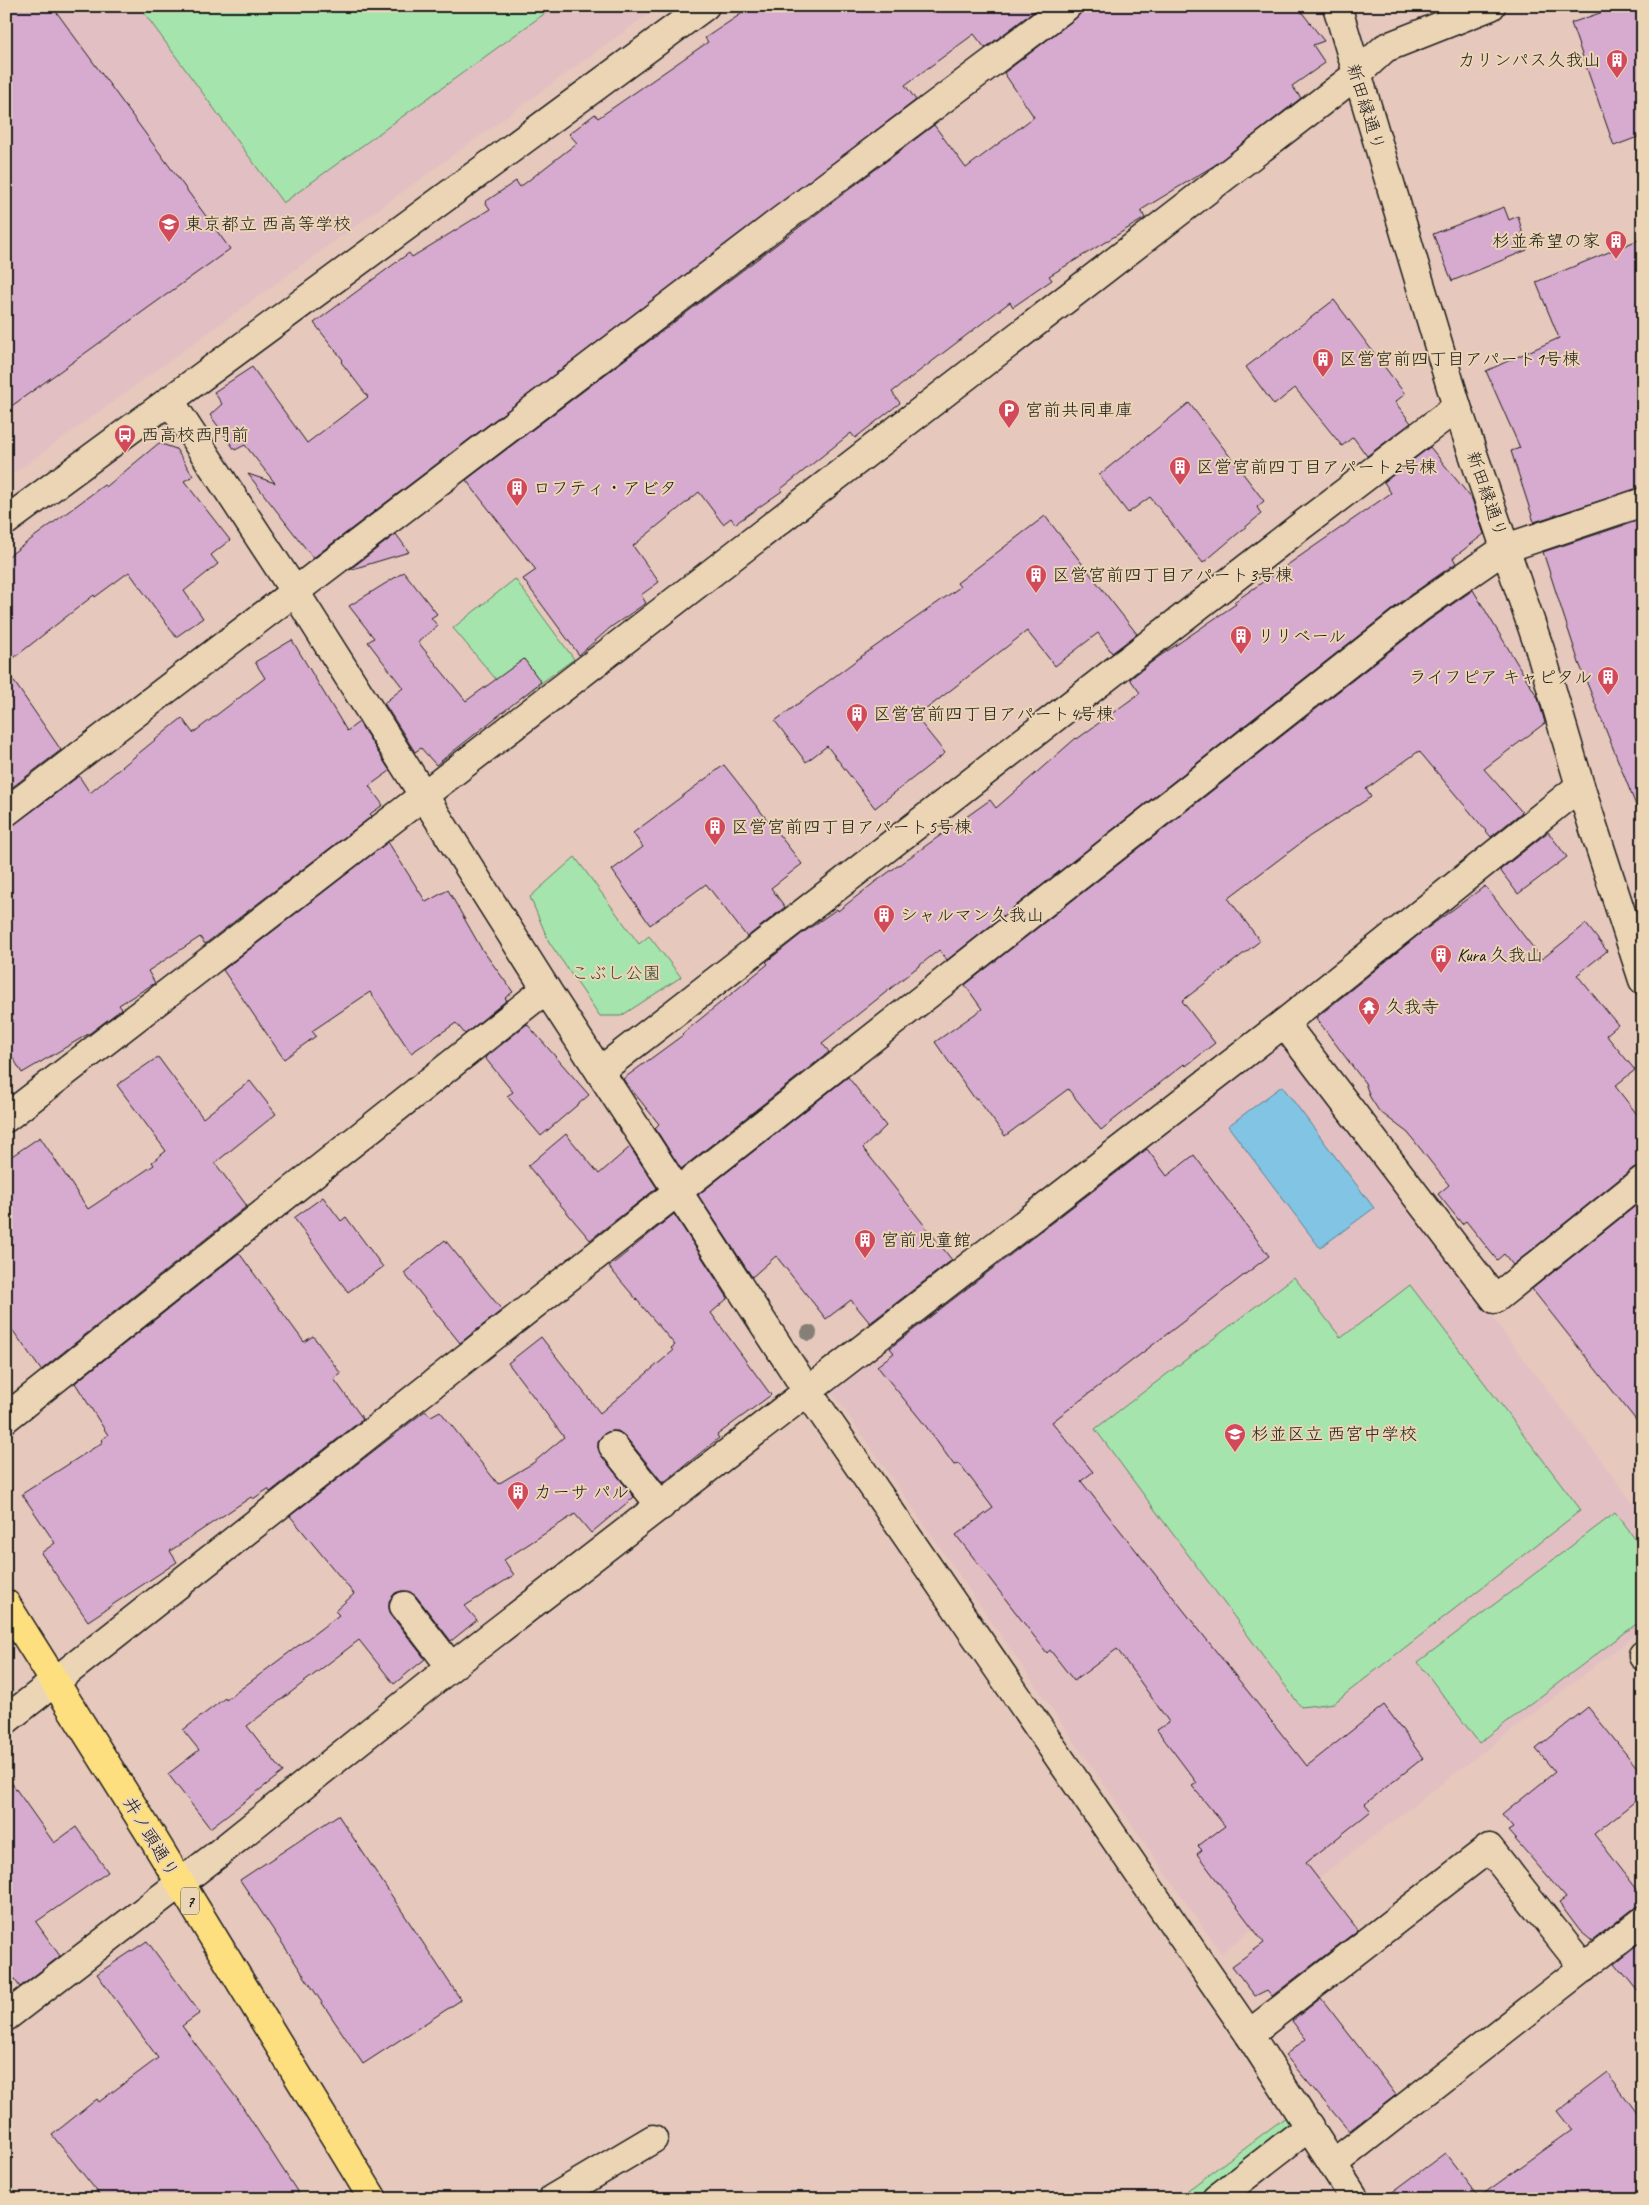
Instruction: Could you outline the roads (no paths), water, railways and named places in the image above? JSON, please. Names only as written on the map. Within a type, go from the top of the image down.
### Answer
[{"type":"main road","name":"井ノ頭通り","points":[[6,1604],[372,2198]]},
{"type":"street","points":[[6,521],[705,6]]},
{"type":"street","points":[[6,812],[779,222],[1067,6]]},
{"type":"street","name":"新田縁通り","points":[[1337,6],[1356,75],[1457,407],[1540,650],[1580,786],[1643,980]]},
{"type":"street","points":[[6,1118],[1356,75],[1385,48],[1491,6]]},
{"type":"street","points":[[170,401],[295,592],[546,989],[808,1392],[1249,2034],[1356,2199]]},
{"type":"street","points":[[600,1071],[1300,526],[1457,407]]},
{"type":"street","points":[[6,1720],[56,1683],[1403,621],[1506,548],[1643,502]]},
{"type":"street","points":[[6,2018],[179,1884],[451,1667],[1284,1023],[1580,786]]},
{"type":"street","points":[[6,1418],[546,989]]},
{"type":"street","points":[[1284,1023],[1495,1299],[1643,1180]]},
{"type":"street","points":[[613,1446],[661,1506]]},
{"type":"street","points":[[404,1606],[451,1667]]},
{"type":"street","points":[[1249,2034],[1489,1848],[1584,1968]]},
{"type":"street","points":[[1334,2163],[1643,1921]]},
{"type":"street","points":[[1216,2199],[1310,2126]]},
{"type":"street","points":[[552,2199],[653,2139]]},
{"type":"water","points":[[1282,1086],[1374,1208],[1320,1248],[1228,1126]]},
{"type":"place","name":"カリンパス久我山","points":[[1617,79]]},
{"type":"place","name":"東京都立 西高等学校","points":[[169,243]]},
{"type":"place","name":"杉並希望の家","points":[[1616,260]]},
{"type":"place","name":"区営宮前四丁目アパート1号棟","points":[[1323,378]]},
{"type":"place","name":"宮前共同車庫","points":[[1009,429]]},
{"type":"place","name":"西高校西門前","points":[[125,454]]},
{"type":"place","name":"区営宮前四丁目アパート2号棟","points":[[1180,486]]},
{"type":"place","name":"ロフティ・アビタ","points":[[517,507]]},
{"type":"place","name":"区営宮前四丁目アパート3号棟","points":[[1036,594]]},
{"type":"place","name":"リリベール","points":[[1241,655]]},
{"type":"place","name":"ライフピア キャピタル","points":[[1608,696]]},
{"type":"place","name":"区営宮前四丁目アパート4号棟","points":[[857,733]]},
{"type":"place","name":"区営宮前四丁目アパート5号棟","points":[[715,846]]},
{"type":"place","name":"シャルマン久我山","points":[[884,934]]},
{"type":"place","name":"Kura 久我山","points":[[1441,974]]},
{"type":"place","name":"久我寺","points":[[1369,1026]]},
{"type":"place","name":"宮前児童館","points":[[865,1259]]},
{"type":"place","name":"杉並区立 西宮中学校","points":[[1235,1453]]},
{"type":"place","name":"カーサ パル","points":[[518,1511]]},
{"type":"park label","name":"こぶし公園","points":[[616,973]]}]
